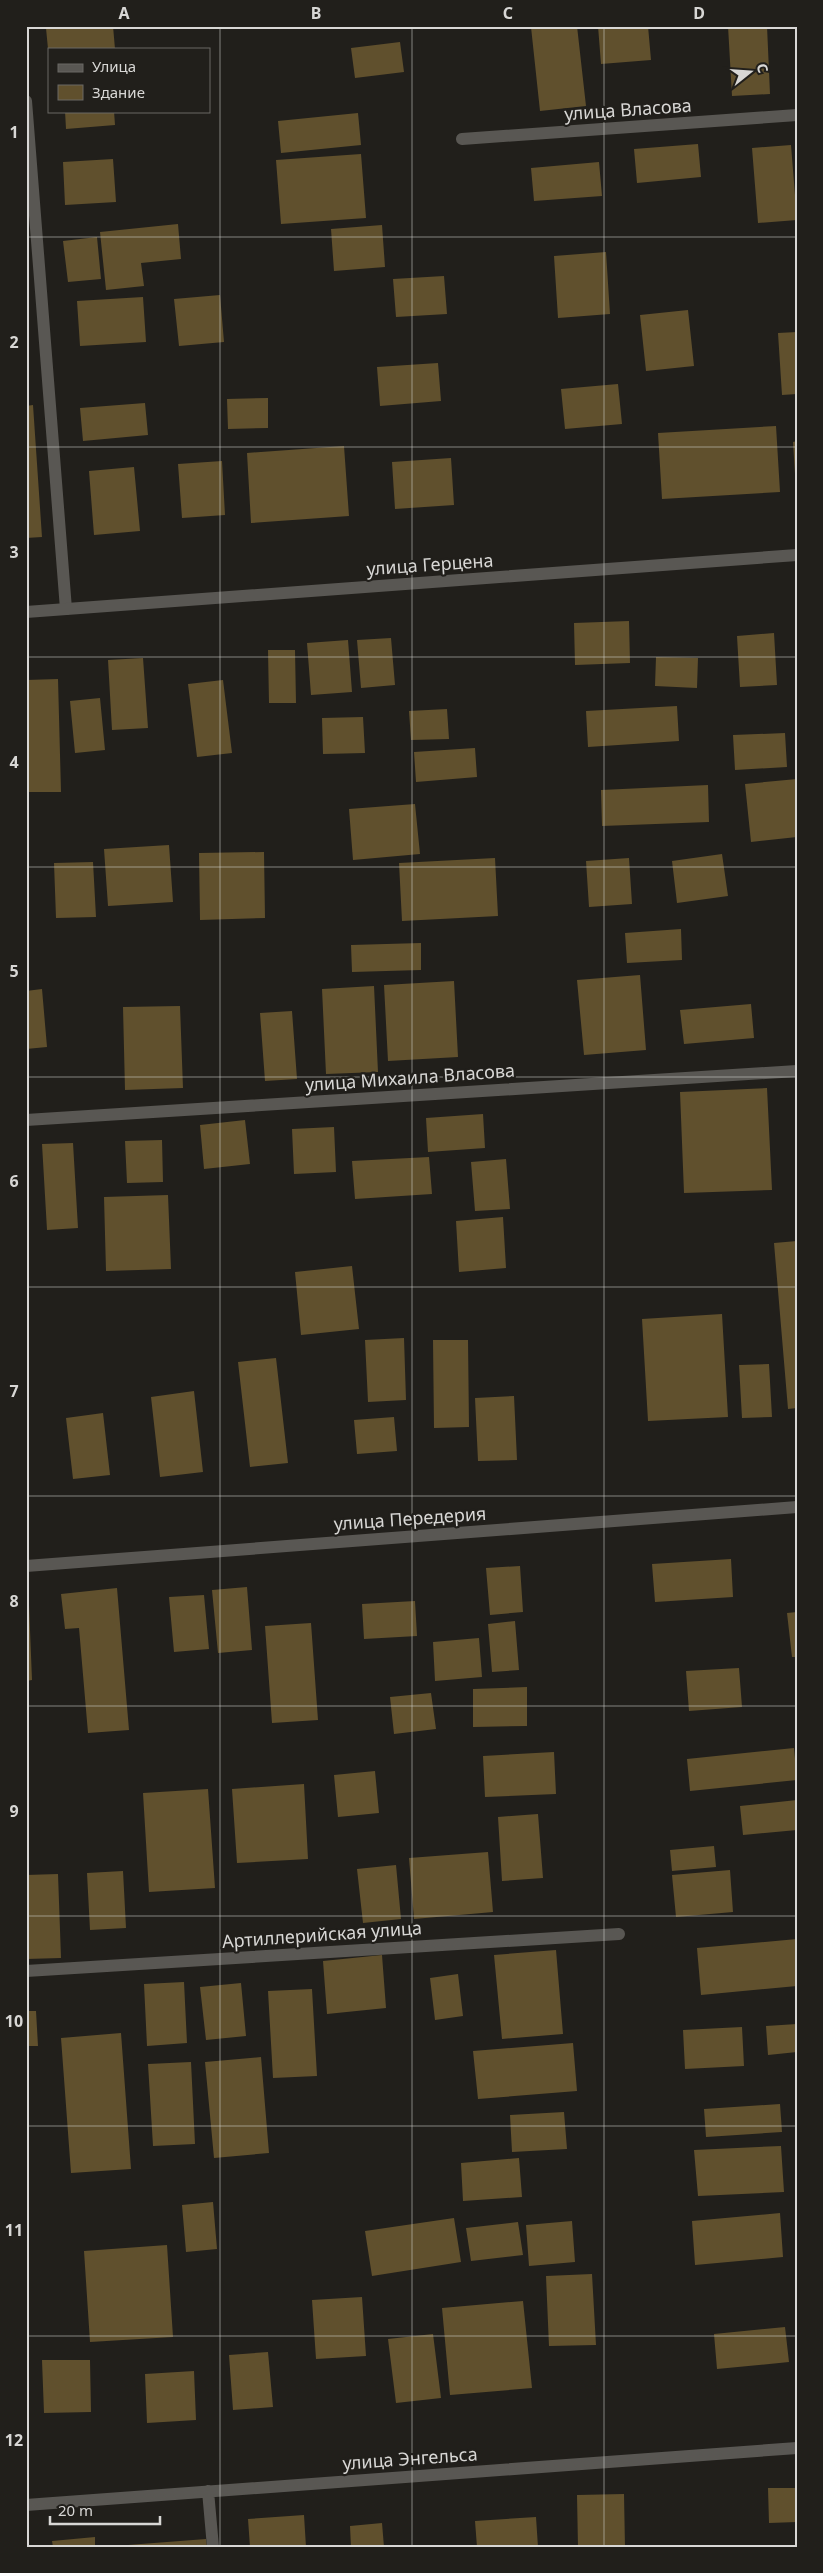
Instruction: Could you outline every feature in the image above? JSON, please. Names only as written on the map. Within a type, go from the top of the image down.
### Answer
[{"type":"street","points":[[26,101],[66,609]]},
{"type":"street","name":"улица Власова","points":[[462,139],[797,115]]},
{"type":"street","name":"улица Герцена","points":[[26,612],[797,555]]},
{"type":"street","name":"улица Михаила Власова","points":[[26,1120],[797,1071]]},
{"type":"street","name":"улица Передерия","points":[[26,1566],[797,1507]]},
{"type":"street","name":"Артиллерийская улица","points":[[26,1971],[619,1934]]},
{"type":"street","name":"улица Энгельса","points":[[26,2505],[797,2448]]},
{"type":"street","points":[[208,2491],[213,2547]]},
{"type":"building","points":[[113,26],[115,48],[48,49],[46,28]]},
{"type":"building","points":[[577,26],[586,106],[540,111],[531,27]]},
{"type":"building","points":[[598,26],[648,26],[651,60],[601,64]]},
{"type":"building","points":[[728,26],[767,26],[770,94],[732,96]]},
{"type":"building","points":[[400,42],[404,72],[355,78],[351,48]]},
{"type":"building","points":[[65,112],[114,112],[115,125],[66,129]]},
{"type":"building","points":[[358,113],[361,145],[281,153],[278,121]]},
{"type":"building","points":[[698,144],[701,177],[637,183],[634,149]]},
{"type":"building","points":[[791,145],[797,220],[758,223],[752,148]]},
{"type":"building","points":[[361,154],[366,218],[281,224],[276,160]]},
{"type":"building","points":[[113,159],[116,202],[65,205],[63,162]]},
{"type":"building","points":[[599,162],[602,196],[534,201],[531,168]]},
{"type":"building","points":[[178,224],[181,259],[141,263],[144,286],[106,290],[100,232]]},
{"type":"building","points":[[382,225],[385,267],[334,271],[331,229]]},
{"type":"building","points":[[97,237],[101,279],[68,282],[63,241]]},
{"type":"building","points":[[606,252],[610,314],[558,318],[554,256]]},
{"type":"building","points":[[444,276],[447,314],[396,317],[393,279]]},
{"type":"building","points":[[220,295],[224,342],[179,346],[174,299]]},
{"type":"building","points":[[143,297],[146,342],[80,346],[77,301]]},
{"type":"building","points":[[688,310],[694,366],[646,371],[640,315]]},
{"type":"building","points":[[797,332],[797,394],[782,395],[778,333]]},
{"type":"building","points":[[438,363],[441,401],[380,406],[377,367]]},
{"type":"building","points":[[618,384],[622,424],[565,429],[561,389]]},
{"type":"building","points":[[268,398],[268,428],[228,429],[227,399]]},
{"type":"building","points":[[145,403],[148,435],[83,441],[80,408]]},
{"type":"building","points":[[33,405],[42,537],[26,538],[26,406]]},
{"type":"building","points":[[776,426],[780,492],[662,499],[658,433]]},
{"type":"building","points":[[797,441],[797,474],[795,474],[793,442]]},
{"type":"building","points":[[344,446],[349,516],[251,523],[247,453]]},
{"type":"building","points":[[451,458],[454,505],[395,509],[392,462]]},
{"type":"building","points":[[222,461],[225,515],[182,518],[178,464]]},
{"type":"building","points":[[134,467],[140,531],[94,535],[89,471]]},
{"type":"building","points":[[629,621],[630,663],[575,665],[574,623]]},
{"type":"building","points":[[774,633],[777,685],[740,687],[737,636]]},
{"type":"building","points":[[391,638],[395,685],[361,688],[357,640]]},
{"type":"building","points":[[348,640],[352,692],[311,695],[307,643]]},
{"type":"building","points":[[268,650],[295,650],[296,703],[269,703]]},
{"type":"building","points":[[656,657],[698,658],[697,688],[655,686]]},
{"type":"building","points":[[143,658],[148,728],[112,730],[108,660]]},
{"type":"building","points":[[58,679],[61,792],[26,792],[26,680]]},
{"type":"building","points":[[223,680],[232,753],[197,757],[188,684]]},
{"type":"building","points":[[100,698],[105,750],[75,753],[70,701]]},
{"type":"building","points":[[677,706],[679,741],[588,747],[586,711]]},
{"type":"building","points":[[447,709],[449,739],[411,740],[409,711]]},
{"type":"building","points":[[363,717],[365,753],[323,754],[322,718]]},
{"type":"building","points":[[785,733],[787,767],[735,770],[733,735]]},
{"type":"building","points":[[475,748],[477,777],[416,782],[414,752]]},
{"type":"building","points":[[797,779],[797,837],[751,842],[745,784]]},
{"type":"building","points":[[708,785],[709,822],[602,826],[601,790]]},
{"type":"building","points":[[415,804],[420,854],[353,860],[349,809]]},
{"type":"building","points":[[169,845],[173,902],[108,906],[104,849]]},
{"type":"building","points":[[264,852],[265,918],[200,920],[199,853]]},
{"type":"building","points":[[722,854],[728,896],[677,903],[672,861]]},
{"type":"building","points":[[495,858],[498,916],[402,921],[399,863]]},
{"type":"building","points":[[629,858],[632,904],[589,907],[586,861]]},
{"type":"building","points":[[93,862],[96,917],[56,918],[54,863]]},
{"type":"building","points":[[681,929],[682,960],[627,963],[625,933]]},
{"type":"building","points":[[421,943],[421,970],[352,972],[351,945]]},
{"type":"building","points":[[640,975],[646,1050],[584,1055],[577,980]]},
{"type":"building","points":[[454,981],[458,1057],[388,1061],[384,985]]},
{"type":"building","points":[[374,986],[378,1072],[326,1074],[322,989]]},
{"type":"building","points":[[42,989],[47,1047],[26,1049],[26,991]]},
{"type":"building","points":[[751,1004],[754,1038],[684,1044],[680,1010]]},
{"type":"building","points":[[180,1006],[183,1088],[125,1090],[123,1007]]},
{"type":"building","points":[[292,1011],[297,1079],[265,1081],[260,1013]]},
{"type":"building","points":[[767,1088],[772,1190],[684,1193],[680,1092]]},
{"type":"building","points":[[483,1114],[485,1148],[428,1152],[426,1118]]},
{"type":"building","points":[[245,1120],[250,1164],[204,1169],[200,1125]]},
{"type":"building","points":[[334,1127],[336,1172],[294,1174],[292,1129]]},
{"type":"building","points":[[162,1140],[163,1182],[127,1183],[125,1141]]},
{"type":"building","points":[[73,1143],[78,1228],[47,1230],[42,1144]]},
{"type":"building","points":[[429,1157],[432,1194],[355,1199],[352,1161]]},
{"type":"building","points":[[506,1159],[510,1209],[475,1211],[471,1162]]},
{"type":"building","points":[[168,1195],[171,1269],[106,1271],[104,1197]]},
{"type":"building","points":[[503,1217],[506,1268],[459,1272],[456,1221]]},
{"type":"building","points":[[797,1241],[797,1408],[788,1409],[774,1243]]},
{"type":"building","points":[[352,1266],[359,1329],[301,1335],[295,1272]]},
{"type":"building","points":[[722,1314],[728,1417],[648,1421],[642,1319]]},
{"type":"building","points":[[404,1338],[406,1400],[368,1402],[365,1340]]},
{"type":"building","points":[[433,1340],[468,1340],[469,1427],[434,1428]]},
{"type":"building","points":[[276,1358],[288,1463],[250,1467],[238,1362]]},
{"type":"building","points":[[769,1364],[772,1417],[742,1418],[739,1365]]},
{"type":"building","points":[[194,1391],[203,1472],[160,1477],[151,1397]]},
{"type":"building","points":[[514,1396],[517,1460],[478,1461],[475,1398]]},
{"type":"building","points":[[103,1413],[110,1475],[73,1479],[66,1418]]},
{"type":"building","points":[[394,1417],[397,1451],[357,1454],[354,1420]]},
{"type":"building","points":[[731,1559],[733,1597],[655,1602],[652,1564]]},
{"type":"building","points":[[520,1566],[523,1612],[490,1615],[486,1568]]},
{"type":"building","points":[[247,1587],[252,1650],[218,1653],[212,1590]]},
{"type":"building","points":[[117,1588],[129,1730],[88,1733],[79,1628],[65,1629],[61,1594]]},
{"type":"building","points":[[204,1595],[209,1649],[174,1652],[169,1597]]},
{"type":"building","points":[[415,1601],[417,1636],[364,1639],[362,1604]]},
{"type":"building","points":[[26,1605],[29,1605],[32,1680],[26,1681]]},
{"type":"building","points":[[797,1612],[797,1657],[792,1657],[787,1613]]},
{"type":"building","points":[[515,1621],[519,1670],[492,1672],[488,1624]]},
{"type":"building","points":[[311,1623],[318,1720],[272,1723],[265,1626]]},
{"type":"building","points":[[479,1638],[482,1677],[435,1681],[433,1642]]},
{"type":"building","points":[[739,1668],[742,1707],[689,1711],[686,1671]]},
{"type":"building","points":[[527,1687],[527,1726],[473,1727],[473,1689]]},
{"type":"building","points":[[431,1693],[436,1729],[394,1734],[390,1697]]},
{"type":"building","points":[[794,1748],[797,1780],[690,1791],[687,1759]]},
{"type":"building","points":[[554,1752],[556,1794],[485,1797],[483,1756]]},
{"type":"building","points":[[375,1771],[379,1813],[338,1817],[334,1775]]},
{"type":"building","points":[[304,1784],[308,1859],[237,1863],[232,1789]]},
{"type":"building","points":[[208,1789],[215,1888],[149,1892],[143,1793]]},
{"type":"building","points":[[797,1800],[797,1830],[743,1835],[740,1806]]},
{"type":"building","points":[[538,1814],[543,1878],[502,1881],[498,1817]]},
{"type":"building","points":[[714,1846],[716,1867],[672,1871],[670,1850]]},
{"type":"building","points":[[488,1852],[493,1912],[414,1919],[409,1858]]},
{"type":"building","points":[[396,1865],[401,1919],[363,1923],[357,1869]]},
{"type":"building","points":[[730,1870],[733,1912],[676,1917],[672,1875]]},
{"type":"building","points":[[123,1871],[126,1928],[90,1930],[87,1873]]},
{"type":"building","points":[[58,1874],[61,1958],[26,1959],[26,1875]]},
{"type":"building","points":[[797,1939],[797,1986],[701,1995],[697,1948]]},
{"type":"building","points":[[556,1950],[563,2034],[502,2039],[494,1955]]},
{"type":"building","points":[[382,1955],[386,2008],[327,2014],[323,1961]]},
{"type":"building","points":[[458,1974],[463,2016],[435,2020],[430,1978]]},
{"type":"building","points":[[184,1982],[187,2043],[147,2046],[144,1984]]},
{"type":"building","points":[[241,1983],[246,2036],[206,2040],[200,1987]]},
{"type":"building","points":[[312,1989],[317,2076],[273,2078],[268,1991]]},
{"type":"building","points":[[26,2011],[36,2011],[38,2046],[26,2046]]},
{"type":"building","points":[[797,2024],[797,2052],[768,2055],[766,2026]]},
{"type":"building","points":[[742,2027],[744,2066],[685,2069],[683,2030]]},
{"type":"building","points":[[121,2033],[131,2169],[71,2173],[61,2038]]},
{"type":"building","points":[[573,2043],[577,2091],[478,2099],[473,2051]]},
{"type":"building","points":[[261,2057],[269,2153],[214,2158],[205,2062]]},
{"type":"building","points":[[191,2062],[195,2144],[153,2146],[148,2064]]},
{"type":"building","points":[[780,2104],[782,2132],[706,2137],[704,2109]]},
{"type":"building","points":[[564,2112],[567,2149],[512,2152],[510,2115]]},
{"type":"building","points":[[781,2146],[784,2192],[698,2196],[694,2150]]},
{"type":"building","points":[[519,2158],[522,2197],[463,2201],[461,2163]]},
{"type":"building","points":[[213,2202],[217,2249],[186,2252],[182,2205]]},
{"type":"building","points":[[780,2213],[783,2257],[695,2265],[692,2221]]},
{"type":"building","points":[[454,2218],[461,2262],[372,2276],[365,2231]]},
{"type":"building","points":[[572,2221],[575,2262],[529,2266],[526,2225]]},
{"type":"building","points":[[518,2222],[523,2255],[471,2261],[466,2228]]},
{"type":"building","points":[[167,2245],[173,2337],[90,2342],[84,2251]]},
{"type":"building","points":[[592,2274],[596,2345],[549,2346],[546,2276]]},
{"type":"building","points":[[362,2297],[366,2356],[316,2359],[312,2300]]},
{"type":"building","points":[[523,2301],[532,2388],[450,2395],[442,2308]]},
{"type":"building","points":[[785,2327],[789,2362],[717,2369],[714,2334]]},
{"type":"building","points":[[433,2334],[441,2398],[396,2403],[388,2339]]},
{"type":"building","points":[[268,2352],[273,2407],[233,2410],[229,2355]]},
{"type":"building","points":[[42,2360],[90,2360],[91,2412],[44,2413]]},
{"type":"building","points":[[194,2371],[196,2420],[147,2423],[145,2374]]},
{"type":"building","points":[[768,2488],[797,2488],[797,2522],[769,2523]]},
{"type":"building","points":[[624,2494],[625,2547],[578,2547],[577,2495]]},
{"type":"building","points":[[304,2515],[306,2547],[250,2547],[248,2519]]},
{"type":"building","points":[[536,2517],[538,2547],[477,2547],[475,2521]]},
{"type":"building","points":[[382,2523],[384,2547],[351,2547],[350,2526]]},
{"type":"building","points":[[95,2537],[95,2547],[53,2547],[52,2541]]},
{"type":"building","points":[[206,2539],[207,2547],[128,2547],[128,2545]]}]
